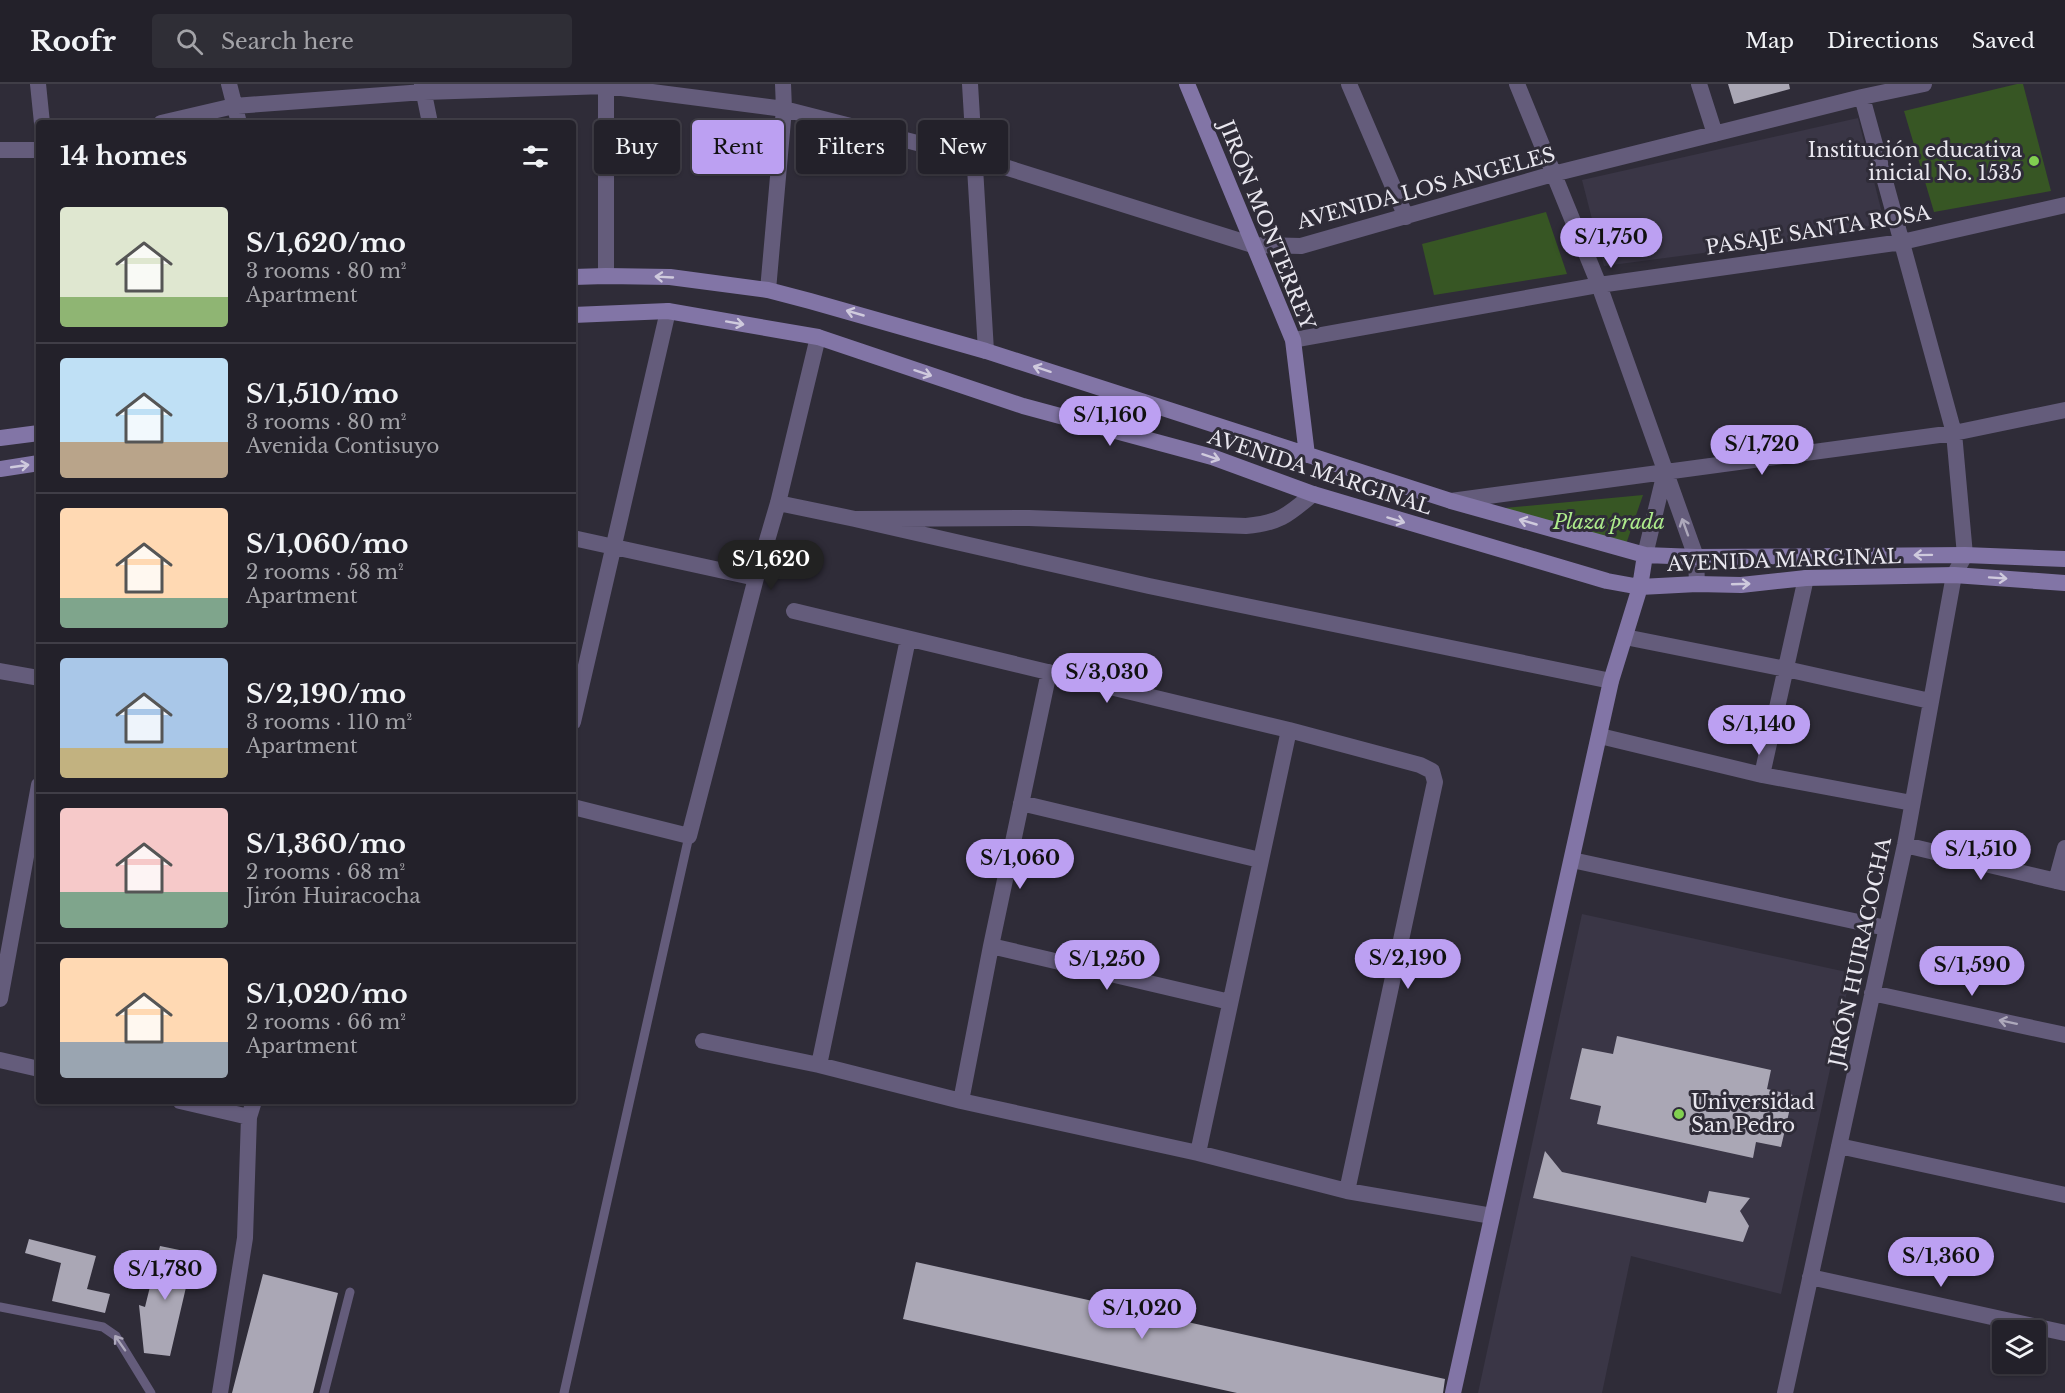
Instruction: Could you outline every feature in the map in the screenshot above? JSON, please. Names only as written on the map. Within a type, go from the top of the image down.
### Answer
[{"type":"main road","name":"JIRÓN MONTERREY","points":[[1187,84],[1293,340],[1306,455]]},
{"type":"main road","name":"AVENIDA MARGINAL","points":[[576,277],[670,277],[768,290],[986,351],[1451,501],[1645,555],[1696,557],[1965,555],[2065,559]]},
{"type":"main road","name":"AVENIDA MARGINAL","points":[[576,315],[668,311],[818,338],[1023,406],[1212,457],[1313,495],[1607,581],[1640,587],[1697,584],[1741,585],[1806,578],[1954,575],[2065,583]]},
{"type":"main road","points":[[0,438],[36,433]]},
{"type":"main road","points":[[0,469],[36,464]]},
{"type":"main road","points":[[1453,1393],[1611,681],[1640,587],[1645,555]]},
{"type":"street","points":[[38,84],[42,120]]},
{"type":"street","points":[[229,84],[238,120]]},
{"type":"street","points":[[768,290],[784,109],[783,84]]},
{"type":"street","points":[[970,84],[973,120]]},
{"type":"street","points":[[1350,84],[1406,217]]},
{"type":"street","points":[[1517,84],[1599,285],[1696,557],[1697,584]]},
{"type":"street","points":[[1699,84],[1715,134]]},
{"type":"street","name":"AVENIDA LOS ANGELES","points":[[1008,168],[1253,245],[1301,246],[1553,174],[1862,97],[1924,84]]},
{"type":"street","points":[[606,85],[606,276]]},
{"type":"street","name":"AVENIDA LOS ANGELES","points":[[173,120],[234,106],[423,88],[606,85],[784,109],[918,143]]},
{"type":"street","points":[[423,88],[429,120]]},
{"type":"street","points":[[1862,97],[1954,433],[1965,555]]},
{"type":"street","points":[[0,150],[36,150]]},
{"type":"street","points":[[977,174],[986,351]]},
{"type":"street","name":"PASAJE SANTA ROSA","points":[[1293,340],[1599,285],[1902,242],[2065,205]]},
{"type":"street","points":[[576,709],[668,311]]},
{"type":"street","points":[[576,808],[689,836],[756,578],[778,503],[818,338]]},
{"type":"street","points":[[1451,501],[1954,433],[2065,410]]},
{"type":"street","points":[[1645,555],[1665,471]]},
{"type":"street","points":[[855,519],[1029,518],[1246,526],[1267,524],[1287,516],[1313,495]]},
{"type":"street","points":[[778,503],[1149,586],[1611,681]]},
{"type":"street","points":[[576,539],[756,578]]},
{"type":"street","name":"JIRÓN HUIRACOCHA","points":[[1785,1393],[1905,845],[1954,575],[1965,555]]},
{"type":"street","points":[[1762,775],[1806,578]]},
{"type":"street","points":[[794,611],[1289,730],[1420,765],[1432,771],[1435,782],[1347,1191]]},
{"type":"street","points":[[1625,637],[1930,701]]},
{"type":"street","points":[[819,1065],[908,639]]},
{"type":"street","points":[[0,671],[36,677]]},
{"type":"street","points":[[961,1101],[1049,672]]},
{"type":"street","points":[[1198,1153],[1289,730]]},
{"type":"street","points":[[1599,736],[1762,775],[1912,803]]},
{"type":"street","points":[[0,999],[36,801]]},
{"type":"street","points":[[1021,803],[1260,860]]},
{"type":"street","points":[[1905,845],[2061,882],[2065,848]]},
{"type":"street","points":[[1572,860],[1886,928]]},
{"type":"street","points":[[991,946],[1230,1002]]},
{"type":"street","points":[[1872,993],[2065,1035]]},
{"type":"street","points":[[703,1041],[819,1065],[961,1101],[1198,1153],[1347,1191],[1492,1216]]},
{"type":"street","points":[[0,1060],[36,1067]]},
{"type":"street","points":[[207,1104],[251,1109],[244,1238],[220,1393]]},
{"type":"street","points":[[1839,1146],[2065,1195]]},
{"type":"street","points":[[1810,1276],[2065,1333]]},
{"type":"lane","points":[[564,1393],[689,836]]},
{"type":"lane","points":[[324,1393],[350,1292]]},
{"type":"lane","points":[[0,1307],[103,1327],[116,1336],[151,1393]]},
{"type":"shaded area","points":[[1858,118],[1886,229],[1604,266],[1582,180]]},
{"type":"shaded area","name":"Universidad San Pedro","points":[[1582,914],[1851,973],[1781,1294],[1631,1256],[1602,1393],[1478,1393]]},
{"type":"green space","points":[[2023,84],[2051,191],[1934,212],[1904,111]]},
{"type":"green space","points":[[1546,212],[1567,274],[1434,295],[1422,244]]},
{"type":"green space","name":"Plaza prada","points":[[1643,495],[1624,550],[1494,509]]},
{"type":"building","points":[[1728,84],[1789,84],[1790,89],[1734,104]]},
{"type":"building","points":[[1617,1036],[1771,1070],[1767,1089],[1793,1095],[1781,1147],[1756,1142],[1753,1158],[1597,1124],[1601,1106],[1570,1099],[1582,1048],[1613,1054]]},
{"type":"building","points":[[1545,1151],[1562,1172],[1706,1203],[1709,1191],[1750,1198],[1740,1211],[1749,1226],[1743,1242],[1533,1198]]},
{"type":"building","points":[[29,1239],[96,1256],[87,1289],[110,1294],[105,1313],[52,1301],[61,1263],[25,1253]]},
{"type":"building","points":[[160,1246],[194,1253],[170,1356],[144,1353],[139,1305],[145,1307]]},
{"type":"building","points":[[916,1262],[1445,1379],[1443,1393],[1237,1393],[903,1319]]},
{"type":"building","points":[[263,1274],[338,1293],[313,1393],[232,1393]]},
{"type":"place","name":"Institución educativa inicial No. 1535","points":[[2034,161]]},
{"type":"place","name":"Universidad San Pedro","points":[[1679,1114]]}]
